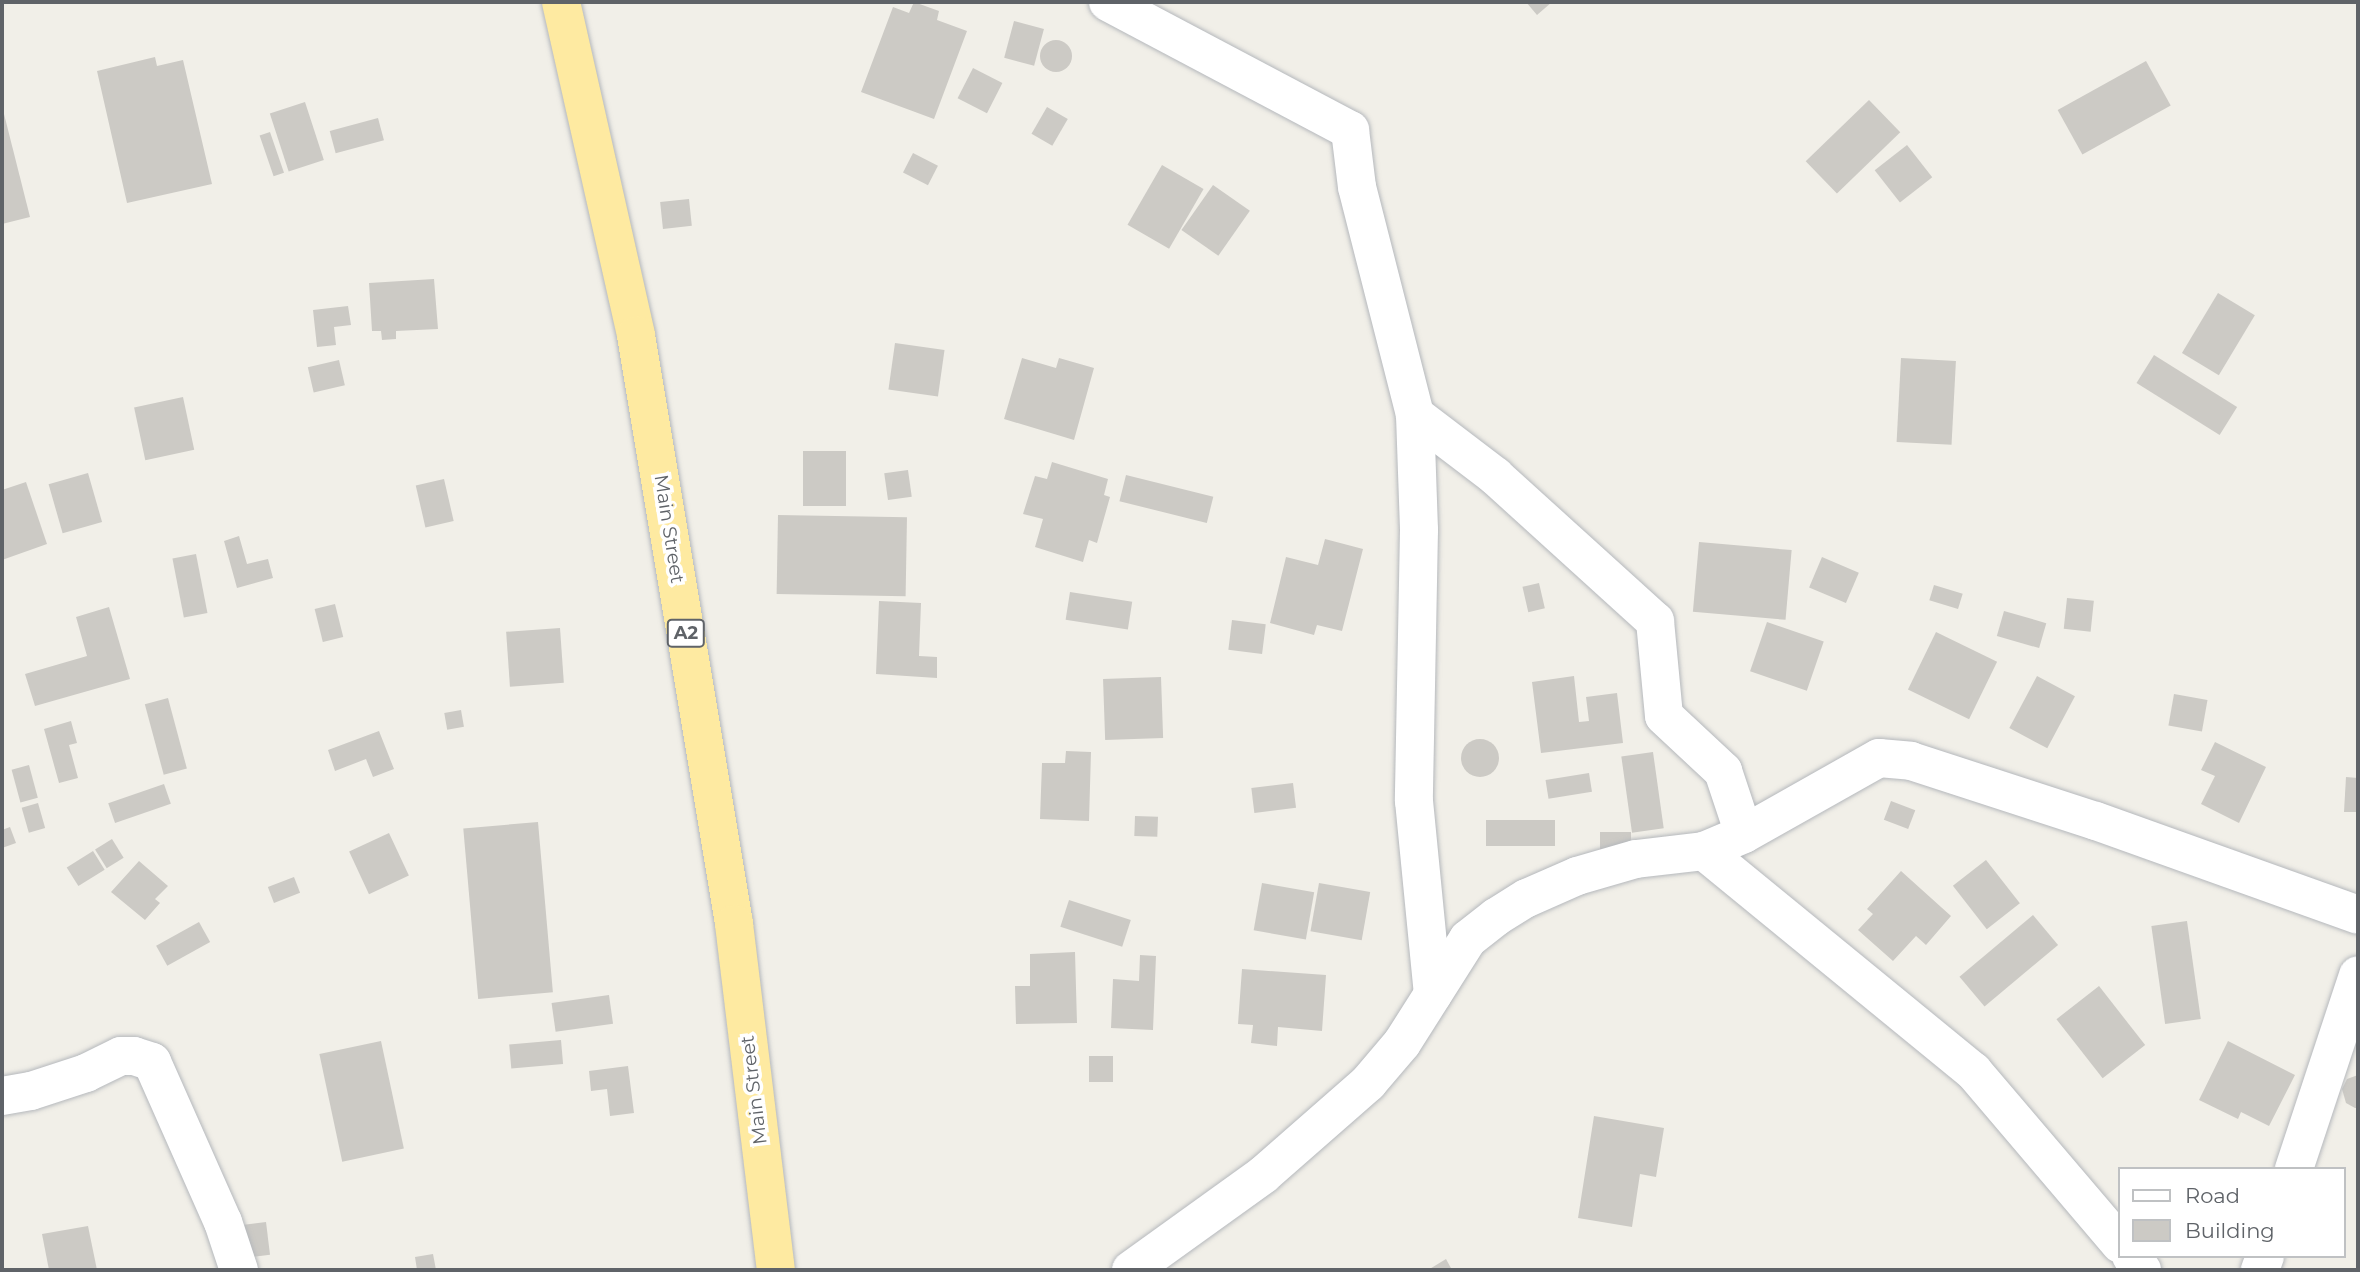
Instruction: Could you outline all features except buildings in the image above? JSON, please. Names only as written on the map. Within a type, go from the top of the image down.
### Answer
[{"type":"highway","name":"Main Street","points":[[561,2],[636,334],[734,924],[776,1270]]},
{"type":"street","points":[[1108,2],[1350,130],[1357,187],[1415,415],[1419,530],[1414,801],[1433,994]]},
{"type":"street","points":[[1415,415],[1495,476],[1655,621],[1664,716],[1723,771],[1744,834]]},
{"type":"street","points":[[1131,1270],[1263,1175],[1368,1083],[1402,1043],[1468,939],[1496,917],[1527,898],[1577,876],[1636,859],[1704,851],[1744,834],[1879,758],[1910,761],[2096,821],[2358,915]]},
{"type":"street","points":[[1704,851],[1973,1071],[2118,1242]]},
{"type":"street","points":[[2295,1167],[2358,975]]},
{"type":"street","points":[[2,1096],[31,1091],[86,1073],[121,1056],[134,1056],[152,1062],[223,1222],[239,1270]]}]
